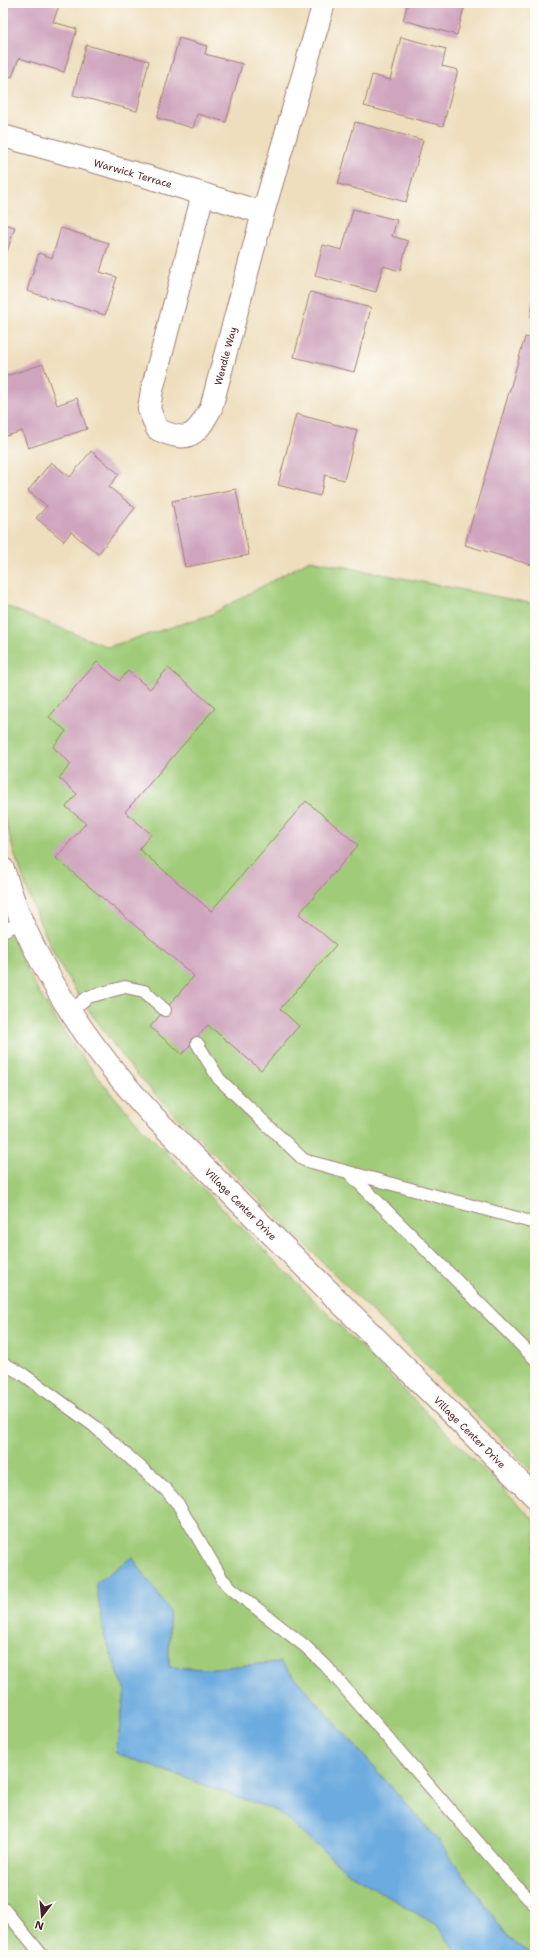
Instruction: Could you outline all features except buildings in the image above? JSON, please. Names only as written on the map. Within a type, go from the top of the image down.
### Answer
[{"type":"street","name":"Wendle Way","points":[[203,194],[152,390],[150,409],[157,429],[170,435],[185,437],[200,428],[211,408],[263,213],[324,3]]},
{"type":"street","name":"Warwick Terrace","points":[[3,136],[145,176],[263,213]]},
{"type":"street","name":"Village Center Drive","points":[[3,869],[13,927],[44,967],[69,1012],[116,1076],[154,1117],[535,1497]]},
{"type":"lane","points":[[69,1012],[88,997],[125,987],[144,991],[165,1010]]},
{"type":"lane","points":[[197,1043],[219,1079],[304,1160],[535,1223]]},
{"type":"lane","points":[[347,1172],[535,1360]]},
{"type":"lane","points":[[3,1363],[24,1375],[93,1425],[166,1490],[189,1522],[222,1579],[237,1593],[305,1646],[325,1665],[514,1884],[535,1905]]},
{"type":"lane","points":[[3,1908],[42,1955]]},
{"type":"green space","points":[[310,560],[535,604],[535,1474],[164,1104],[128,1064],[82,1001],[56,958],[36,914],[14,853],[3,811],[3,605],[108,647],[210,615]]},
{"type":"green space","points":[[3,915],[29,974],[62,1029],[101,1080],[143,1129],[535,1521],[535,1955],[531,1955],[509,1938],[439,1841],[281,1662],[205,1669],[169,1667],[169,1610],[104,1635],[125,1691],[116,1753],[277,1811],[349,1873],[438,1926],[458,1955],[3,1955]]},
{"type":"water","points":[[132,1557],[169,1610],[169,1667],[205,1669],[281,1662],[439,1841],[509,1938],[531,1955],[458,1955],[438,1926],[349,1873],[277,1811],[116,1753],[125,1691],[104,1635],[96,1583]]}]
